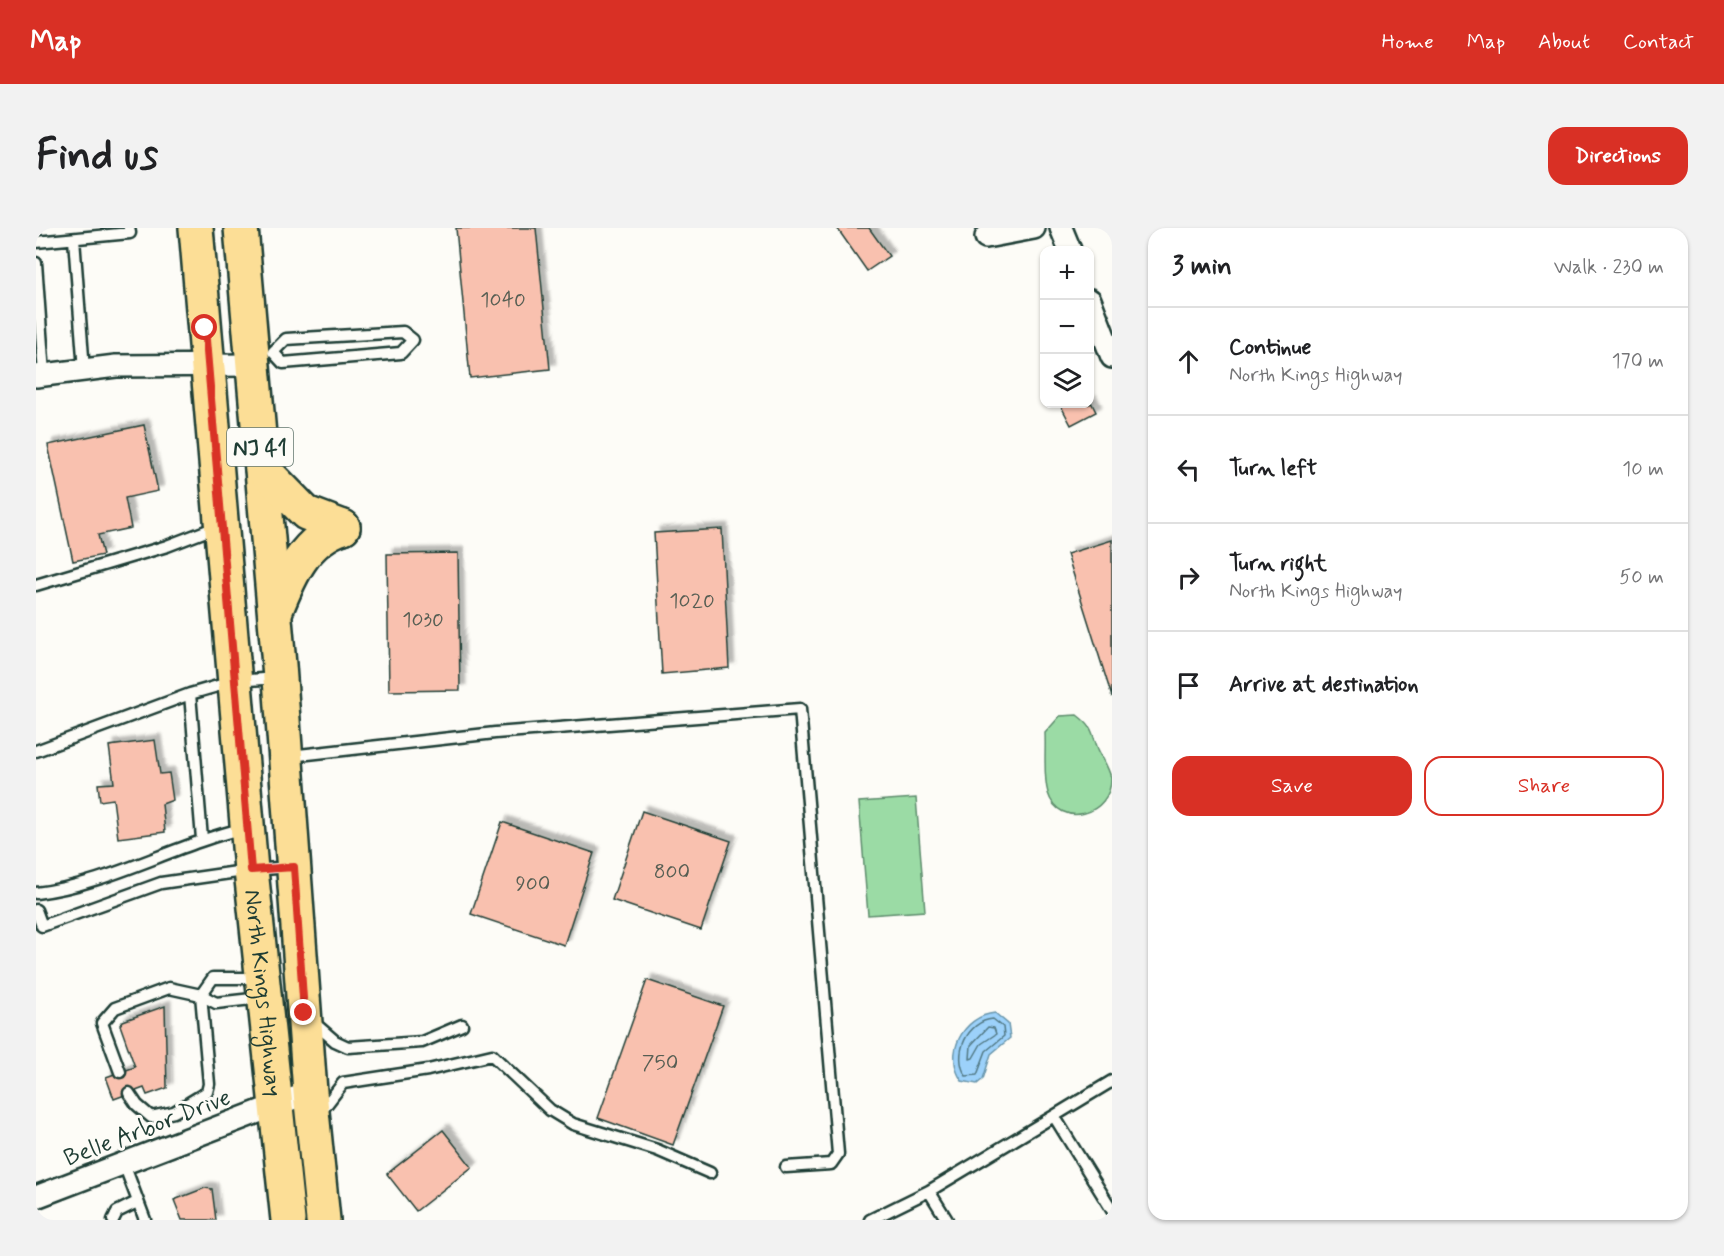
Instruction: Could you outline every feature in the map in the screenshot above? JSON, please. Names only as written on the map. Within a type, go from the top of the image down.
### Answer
[{"type":"main road","name":"North Kings Highway","points":[[196,228],[251,870],[274,1106],[288,1220]]},
{"type":"main road","name":"North Kings Highway","points":[[241,228],[263,358],[262,468],[280,678],[311,1107],[323,1220]]},
{"type":"main road","points":[[262,468],[306,513],[343,527],[329,531],[297,563],[275,614]]},
{"type":"street","points":[[986,237],[1034,228]]},
{"type":"street","points":[[1061,228],[1068,246]]},
{"type":"street","points":[[1094,312],[1112,357]]},
{"type":"street","points":[[40,375],[116,366],[208,366],[263,358]]},
{"type":"street","name":"Belle Arbor Drive","points":[[36,1197],[274,1106],[311,1107]]},
{"type":"lane","points":[[36,242],[130,233],[129,228]]},
{"type":"lane","points":[[74,239],[84,370]]},
{"type":"lane","points":[[36,263],[40,375]]},
{"type":"lane","points":[[403,332],[413,340],[401,353],[283,363],[263,358],[286,339],[403,332]]},
{"type":"lane","points":[[36,585],[167,546],[222,525]]},
{"type":"lane","points":[[36,751],[190,694],[235,681],[280,678]]},
{"type":"lane","points":[[190,694],[202,838]]},
{"type":"lane","points":[[286,757],[495,733],[800,709],[838,1154],[831,1164],[786,1167]]},
{"type":"lane","points":[[36,893],[58,890],[117,875],[202,838],[248,827]]},
{"type":"lane","points":[[36,910],[39,928],[161,883],[251,870],[294,867]]},
{"type":"lane","points":[[129,1093],[137,1105],[151,1117],[174,1112],[207,1092],[209,1084],[201,994],[213,978],[263,987]]},
{"type":"lane","points":[[120,1072],[102,1023],[115,1008],[169,988],[201,994],[216,1003],[263,987]]},
{"type":"lane","points":[[304,1013],[322,1030],[348,1047],[422,1042],[462,1025]]},
{"type":"lane","points":[[311,1107],[343,1083],[428,1070],[492,1055],[550,1110],[573,1124],[657,1150],[710,1173]]},
{"type":"lane","points":[[870,1220],[929,1191],[1112,1081]]},
{"type":"lane","points":[[1054,1116],[1112,1210]]},
{"type":"lane","points":[[124,1164],[145,1220]]},
{"type":"lane","points":[[929,1191],[947,1220]]},
{"type":"lane","points":[[113,1220],[117,1212],[137,1202]]},
{"type":"green space","points":[[1077,715],[1091,730],[1111,778],[1109,791],[1103,801],[1094,809],[1073,814],[1063,811],[1054,804],[1048,793],[1045,772],[1045,733],[1060,716]]},
{"type":"green space","points":[[916,798],[925,911],[868,915],[859,802]]},
{"type":"water","points":[[995,1013],[1008,1024],[1010,1038],[991,1054],[983,1079],[977,1084],[962,1081],[955,1059],[959,1038],[974,1021]]},
{"type":"building","points":[[456,228],[536,228],[550,369],[470,378]]},
{"type":"building","points":[[837,228],[869,228],[889,256],[867,271]]},
{"type":"building","points":[[1062,408],[1094,408],[1096,412],[1071,425]]},
{"type":"building","points":[[144,425],[158,491],[125,498],[131,528],[98,535],[103,555],[73,561],[48,445]]},
{"type":"building","points":[[722,529],[729,668],[662,674],[654,533]]},
{"type":"building","points":[[1112,540],[1112,697],[1067,554]]},
{"type":"building","points":[[458,553],[460,690],[389,691],[387,554]]},
{"type":"building","points":[[155,740],[160,774],[169,773],[173,800],[162,804],[165,832],[118,838],[113,799],[100,801],[98,784],[114,783],[109,746]]},
{"type":"building","points":[[642,811],[731,841],[701,930],[612,900]]},
{"type":"building","points":[[502,822],[594,853],[564,945],[471,914]]},
{"type":"building","points":[[647,980],[723,1006],[673,1145],[598,1118]]},
{"type":"building","points":[[165,1006],[167,1088],[147,1095],[144,1088],[114,1099],[106,1077],[135,1067],[120,1025],[123,1021]]},
{"type":"building","points":[[443,1130],[472,1167],[416,1211],[387,1174]]},
{"type":"building","points":[[205,1188],[212,1189],[216,1220],[182,1220],[174,1200]]},
{"type":"route","points":[[205,328],[251,870],[294,867],[304,1013]]}]
